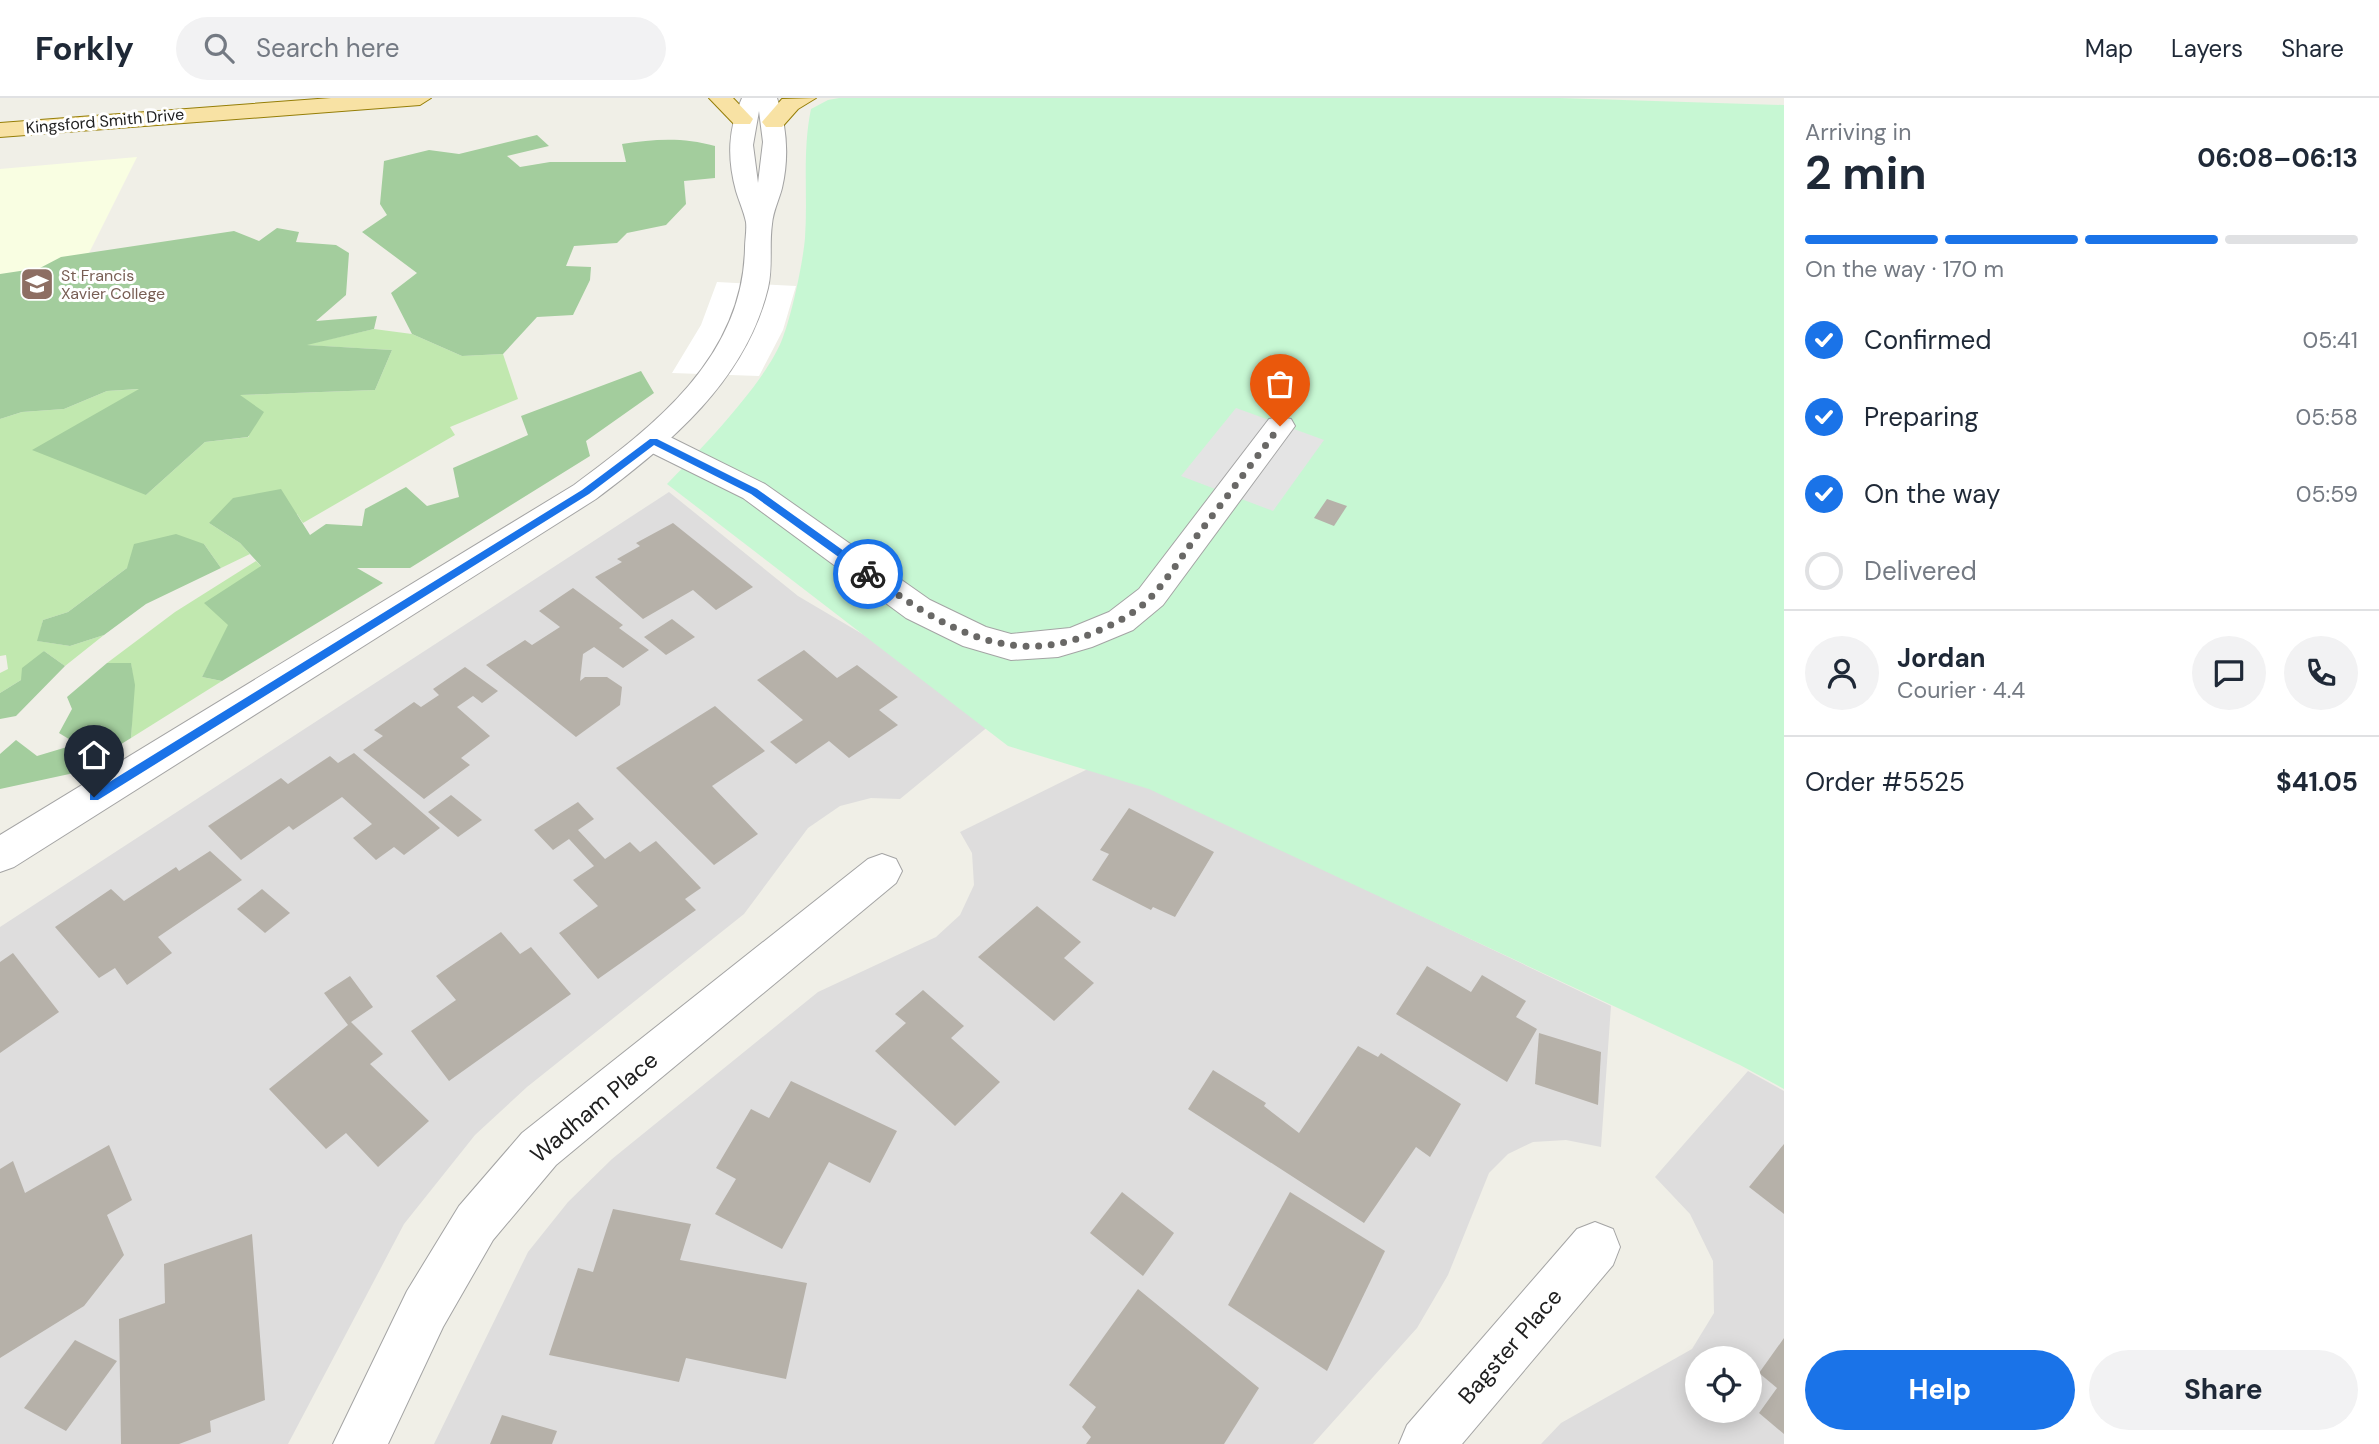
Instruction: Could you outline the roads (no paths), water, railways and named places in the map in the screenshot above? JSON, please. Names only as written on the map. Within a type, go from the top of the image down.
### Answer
[{"type":"main road","name":"Kingsford Smith Drive","points":[[0,130],[420,98]]},
{"type":"main road","points":[[720,98],[748,108]]},
{"type":"main road","points":[[774,122],[789,104],[805,98]]},
{"type":"street","points":[[0,855],[585,492],[653,441],[688,408],[715,374],[743,329],[756,285],[759,223],[771,185],[774,122],[766,98]]},
{"type":"street","points":[[748,108],[742,178],[759,223]]},
{"type":"street","points":[[653,441],[754,491],[918,610],[975,637],[1011,647],[1058,644],[1080,638],[1121,621],[1151,597],[1280,426]]},
{"type":"street","name":"Wadham Place","points":[[360,1444],[425,1309],[475,1223],[539,1149],[882,871]]},
{"type":"street","name":"Bagster Place","points":[[1426,1444],[1595,1247]]},
{"type":"place","name":"St Francis Xavier College","points":[[37,284]]}]
